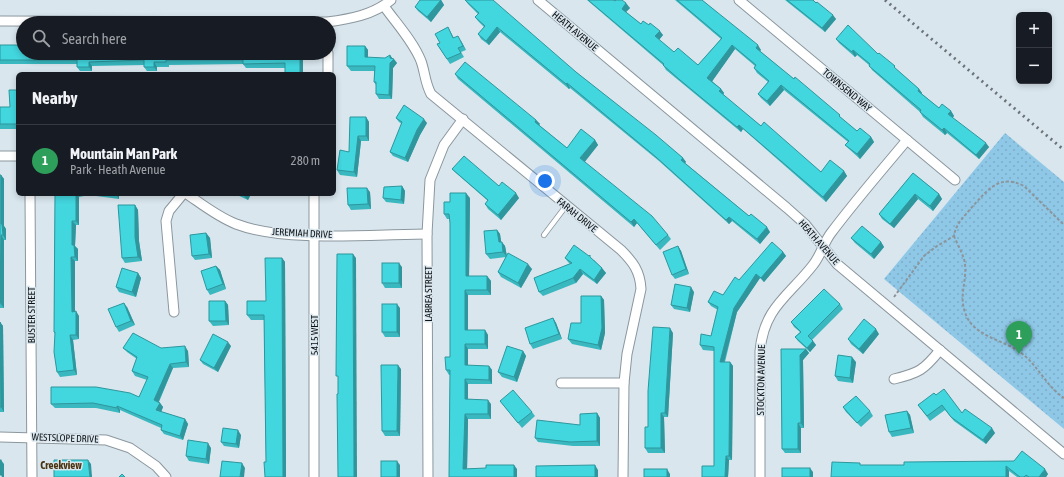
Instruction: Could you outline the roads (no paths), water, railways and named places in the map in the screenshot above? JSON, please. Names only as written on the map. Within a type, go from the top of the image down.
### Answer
[{"type":"street","name":"HEATH AVENUE","points":[[538,0],[787,208],[805,224],[837,264],[1064,454]]},
{"type":"street","name":"TOWNSEND WAY","points":[[739,0],[956,180]]},
{"type":"street","points":[[336,21],[346,20],[369,13],[387,3]]},
{"type":"street","name":"FARAH DRIVE","points":[[387,3],[417,53],[421,62],[427,86],[431,94],[463,119],[630,260],[636,267],[640,278],[638,304],[626,354],[624,384],[624,477]]},
{"type":"street","points":[[0,21],[16,21]]},
{"type":"street","points":[[328,60],[328,72]]},
{"type":"street","name":"LABREA STREET","points":[[428,477],[428,234],[430,180],[444,145],[463,119]]},
{"type":"street","name":"STOCKTON AVENUE","points":[[760,477],[762,334],[766,322],[773,311],[814,263],[831,232],[907,140]]},
{"type":"street","points":[[0,156],[16,156]]},
{"type":"street","name":"BUSTER STREET","points":[[30,196],[32,477]]},
{"type":"street","points":[[174,312],[166,221],[169,211],[182,196]]},
{"type":"street","name":"JEREMIAH DRIVE","points":[[190,196],[216,214],[237,224],[259,231],[314,235],[428,234]]},
{"type":"street","name":"5415 WEST","points":[[314,196],[314,477]]},
{"type":"street","points":[[894,379],[911,375],[925,368],[940,350]]},
{"type":"street","points":[[561,383],[624,384]]},
{"type":"street","name":"WESTSLOPE DRIVE","points":[[0,437],[106,440],[130,448],[156,466],[166,477]]},
{"type":"lane","points":[[544,235],[566,206]]},
{"type":"railway","points":[[885,0],[1064,150]]},
{"type":"place","name":"Mountain Man Park","points":[[1019,354]]},
{"type":"district","name":"Creekview","points":[[61,465]]}]
